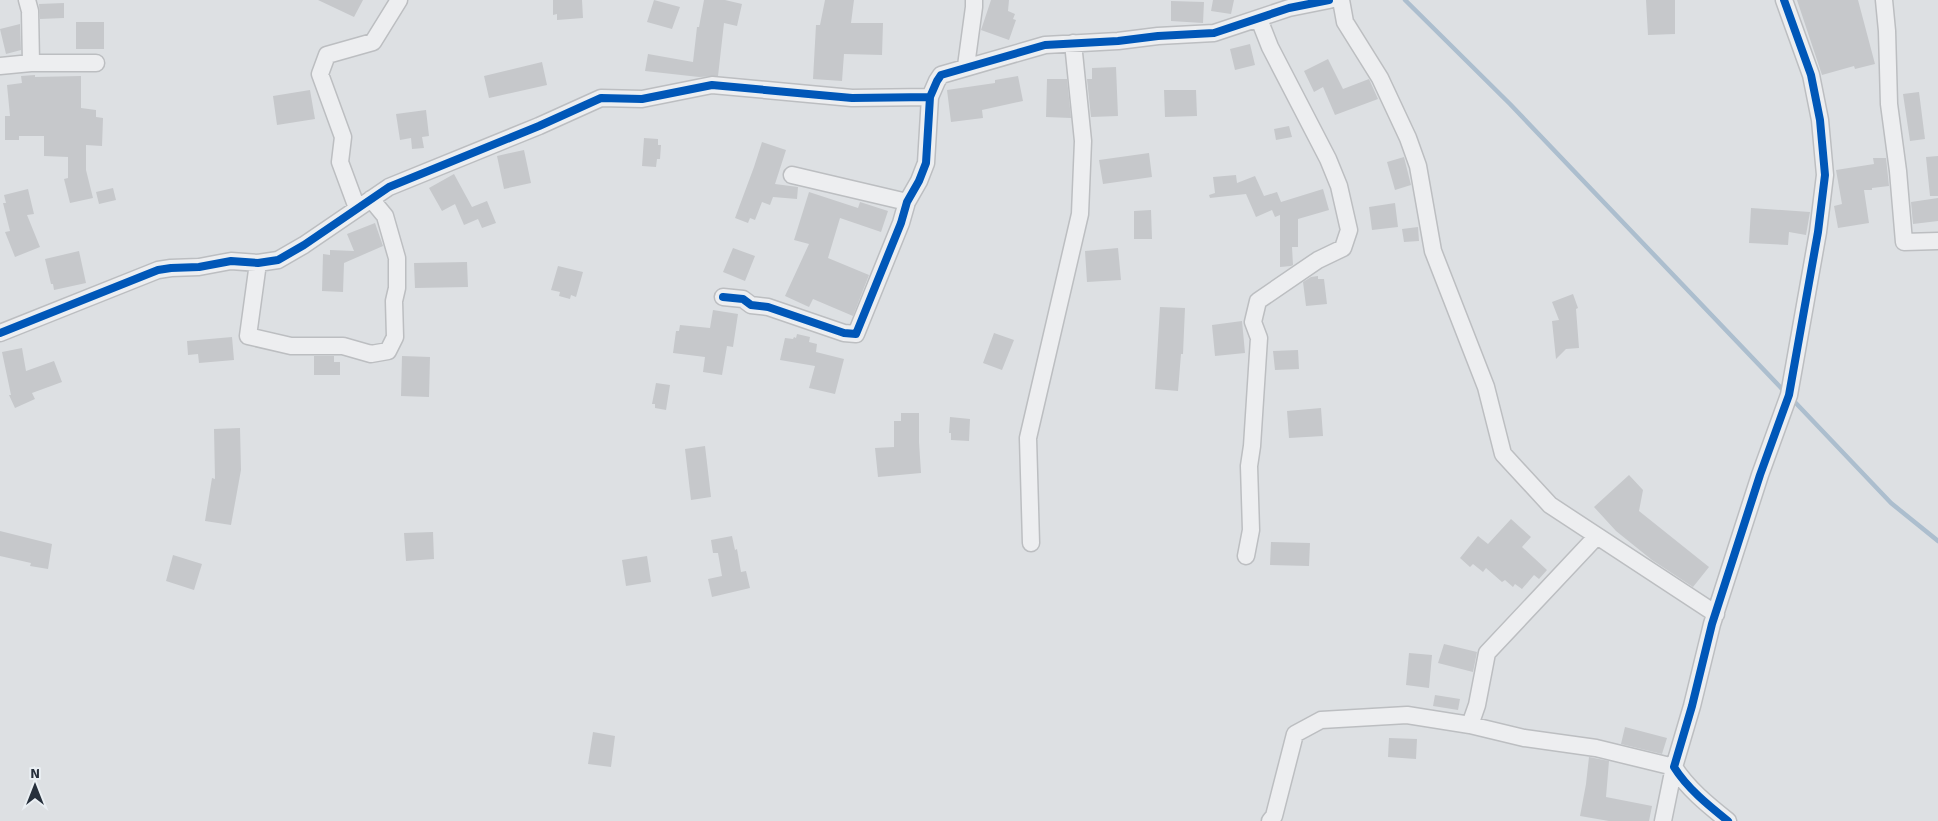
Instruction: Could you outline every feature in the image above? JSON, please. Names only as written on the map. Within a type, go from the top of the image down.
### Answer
[{"type":"street","points":[[27,0],[30,11],[32,63]]},
{"type":"street","points":[[258,263],[248,336],[291,346],[343,346],[371,354],[388,351],[395,338],[394,301],[397,288],[397,258],[385,216],[364,203],[340,162],[343,137],[320,74],[327,55],[373,42],[399,0]]},
{"type":"street","points":[[966,66],[974,0]]},
{"type":"street","points":[[723,297],[743,299],[751,305],[768,307],[844,333],[856,334],[901,223],[907,202],[919,181],[926,163],[930,97],[941,75],[966,66],[1045,45],[1214,33],[1289,8],[1329,0]]},
{"type":"street","points":[[1341,0],[1345,22],[1380,78],[1408,138],[1418,166],[1433,251],[1486,387],[1503,454],[1550,505],[1716,614]]},
{"type":"street","points":[[1663,821],[1674,767],[1716,614],[1760,475],[1788,395],[1818,232],[1825,174],[1820,120],[1811,74],[1784,0]]},
{"type":"street","points":[[1884,0],[1887,31],[1889,104],[1898,171],[1904,242],[1938,241]]},
{"type":"street","points":[[1246,556],[1251,530],[1249,466],[1259,338],[1254,322],[1258,301],[1318,260],[1343,248],[1348,230],[1339,186],[1328,159],[1274,55],[1259,19]]},
{"type":"street","points":[[1031,543],[1028,438],[1080,214],[1083,141],[1073,43]]},
{"type":"street","points":[[0,66],[32,63],[96,63]]},
{"type":"street","points":[[0,333],[158,270],[199,267],[231,261],[258,263],[278,260],[304,245],[389,187],[411,176],[539,126],[601,98],[642,99],[712,86],[852,98],[930,97]]},
{"type":"street","points":[[792,174],[907,202]]},
{"type":"street","points":[[1470,725],[1477,705],[1487,653],[1597,536]]},
{"type":"street","points":[[1270,821],[1274,816],[1296,734],[1321,720],[1407,715],[1470,725],[1524,738],[1596,748],[1674,767],[1686,782],[1728,821]]},
{"type":"building","points":[[318,0],[363,0],[354,17]]},
{"type":"building","points":[[553,0],[582,0],[583,18],[557,20],[557,14],[553,15]]},
{"type":"building","points":[[654,0],[680,7],[672,29],[647,22]]},
{"type":"building","points":[[704,0],[725,0],[742,4],[737,26],[724,23],[718,76],[699,77],[645,71],[648,54],[693,62],[697,27],[699,27]]},
{"type":"building","points":[[825,0],[854,0],[851,23],[883,23],[882,55],[844,54],[842,81],[813,79],[816,25],[820,25]]},
{"type":"building","points":[[991,0],[1009,0],[1008,11],[1015,14],[1013,19],[1016,20],[1009,40],[981,30]]},
{"type":"building","points":[[1213,0],[1234,0],[1231,14],[1211,11]]},
{"type":"building","points":[[1646,0],[1675,0],[1675,34],[1648,35]]},
{"type":"building","points":[[1797,0],[1858,0],[1875,64],[1855,69],[1854,66],[1822,75]]},
{"type":"building","points":[[1171,1],[1204,2],[1203,23],[1171,21]]},
{"type":"building","points":[[64,3],[64,18],[40,19],[39,4]]},
{"type":"building","points":[[76,22],[104,22],[104,49],[76,49]]},
{"type":"building","points":[[20,24],[21,50],[6,54],[0,29]]},
{"type":"building","points":[[1250,44],[1255,65],[1235,70],[1230,49]]},
{"type":"building","points":[[1328,59],[1343,89],[1369,79],[1378,99],[1335,115],[1323,87],[1314,92],[1304,71]]},
{"type":"building","points":[[542,62],[547,85],[489,98],[484,76]]},
{"type":"building","points":[[1116,67],[1118,116],[1091,117],[1087,79],[1092,79],[1092,68]]},
{"type":"building","points":[[35,75],[35,77],[81,76],[81,108],[96,110],[96,117],[103,118],[102,146],[86,145],[86,170],[93,198],[70,203],[64,179],[68,178],[68,157],[44,156],[44,136],[19,136],[19,140],[5,140],[5,116],[10,116],[7,85],[22,83],[21,76]]},
{"type":"building","points":[[1018,76],[1023,101],[982,110],[983,118],[951,122],[947,90],[995,83],[995,80]]},
{"type":"building","points":[[1047,79],[1067,79],[1071,118],[1046,117]]},
{"type":"building","points":[[310,90],[315,119],[277,125],[273,96]]},
{"type":"building","points":[[1164,90],[1196,90],[1197,116],[1165,117]]},
{"type":"building","points":[[1919,92],[1925,139],[1910,141],[1903,94]]},
{"type":"building","points":[[426,110],[429,136],[422,137],[424,148],[412,149],[411,138],[400,140],[396,114]]},
{"type":"building","points":[[1289,126],[1292,137],[1276,140],[1274,129]]},
{"type":"building","points":[[644,138],[658,139],[658,145],[661,145],[660,159],[657,159],[656,167],[642,166]]},
{"type":"building","points":[[762,142],[786,150],[775,184],[798,187],[797,199],[773,197],[770,205],[762,202],[755,220],[750,218],[748,223],[735,218]]},
{"type":"building","points":[[524,150],[531,183],[504,189],[497,156]]},
{"type":"building","points":[[1149,153],[1152,177],[1103,184],[1099,160]]},
{"type":"building","points":[[1938,156],[1938,196],[1930,196],[1926,157]]},
{"type":"building","points":[[1404,157],[1411,185],[1395,190],[1387,162]]},
{"type":"building","points":[[1873,158],[1886,158],[1889,186],[1864,190],[1869,223],[1838,228],[1834,206],[1842,204],[1836,170],[1874,164]]},
{"type":"building","points":[[454,174],[472,207],[487,201],[496,223],[482,228],[478,219],[464,225],[455,204],[442,211],[429,188]]},
{"type":"building","points":[[1236,175],[1237,183],[1255,176],[1264,196],[1277,192],[1281,202],[1323,189],[1329,210],[1298,219],[1298,247],[1292,247],[1293,265],[1280,267],[1280,215],[1275,217],[1272,210],[1256,217],[1246,194],[1210,198],[1209,195],[1215,193],[1213,177]]},
{"type":"building","points":[[113,188],[116,200],[99,204],[96,192]]},
{"type":"building","points":[[28,189],[34,214],[27,215],[40,247],[15,257],[5,232],[10,231],[3,203],[6,203],[4,195]]},
{"type":"building","points":[[809,192],[858,208],[860,202],[888,211],[881,232],[840,218],[828,258],[869,275],[853,316],[813,299],[809,307],[785,296],[809,244],[794,240]]},
{"type":"building","points":[[1938,198],[1938,221],[1913,224],[1911,202]]},
{"type":"building","points":[[1395,203],[1398,227],[1372,230],[1369,207]]},
{"type":"building","points":[[1751,208],[1810,212],[1806,235],[1789,232],[1788,245],[1749,243]]},
{"type":"building","points":[[1151,210],[1152,239],[1134,239],[1134,211]]},
{"type":"building","points":[[375,223],[383,246],[344,263],[343,292],[322,291],[323,254],[330,255],[330,250],[354,251],[347,234]]},
{"type":"building","points":[[1418,227],[1419,241],[1404,242],[1402,229]]},
{"type":"building","points":[[733,248],[755,256],[745,281],[723,272]]},
{"type":"building","points":[[1118,248],[1121,280],[1087,282],[1085,251]]},
{"type":"building","points":[[79,251],[86,283],[54,290],[45,259]]},
{"type":"building","points":[[467,262],[468,287],[415,288],[414,263]]},
{"type":"building","points":[[558,266],[583,272],[576,297],[571,295],[570,299],[559,296],[560,292],[551,290]]},
{"type":"building","points":[[1318,276],[1318,279],[1324,279],[1327,304],[1306,306],[1303,282],[1311,277]]},
{"type":"building","points":[[1573,294],[1578,308],[1576,309],[1579,348],[1566,349],[1556,359],[1552,321],[1559,320],[1552,302]]},
{"type":"building","points":[[1160,307],[1185,308],[1183,354],[1181,354],[1178,391],[1155,389]]},
{"type":"building","points":[[713,310],[738,314],[733,347],[727,346],[722,375],[703,372],[705,357],[673,353],[676,331],[679,331],[680,325],[710,328]]},
{"type":"building","points":[[1242,321],[1245,353],[1215,356],[1212,325]]},
{"type":"building","points":[[994,333],[1014,340],[1002,370],[983,363]]},
{"type":"building","points":[[797,334],[810,337],[809,342],[817,344],[816,352],[844,359],[835,394],[809,388],[815,366],[780,360],[785,338],[796,338]]},
{"type":"building","points":[[232,337],[234,360],[199,363],[198,354],[188,355],[187,341]]},
{"type":"building","points":[[22,348],[26,371],[54,361],[62,382],[32,393],[35,399],[15,408],[9,395],[11,395],[2,352]]},
{"type":"building","points":[[1298,350],[1299,369],[1275,370],[1273,351]]},
{"type":"building","points":[[314,356],[334,356],[334,362],[340,362],[340,375],[314,375]]},
{"type":"building","points":[[402,356],[430,357],[429,397],[401,396]]},
{"type":"building","points":[[656,383],[670,385],[666,410],[655,408],[655,404],[652,404]]},
{"type":"building","points":[[1321,408],[1323,436],[1289,438],[1287,411]]},
{"type":"building","points":[[901,413],[919,413],[921,473],[878,477],[875,448],[894,447],[894,421],[901,421]]},
{"type":"building","points":[[950,417],[970,419],[969,441],[951,440],[951,433],[949,433]]},
{"type":"building","points":[[240,428],[241,470],[231,525],[205,521],[212,478],[215,479],[214,429]]},
{"type":"building","points":[[705,446],[711,497],[691,500],[685,449]]},
{"type":"building","points":[[1629,475],[1643,490],[1639,511],[1709,567],[1693,587],[1652,560],[1616,531],[1594,507]]},
{"type":"building","points":[[1511,519],[1531,537],[1522,547],[1547,570],[1539,579],[1534,575],[1522,589],[1515,584],[1513,587],[1505,580],[1502,582],[1486,568],[1483,572],[1473,564],[1470,567],[1460,558],[1478,536],[1488,544]]},
{"type":"building","points":[[0,531],[52,544],[48,569],[30,566],[31,563],[0,556]]},
{"type":"building","points":[[433,532],[434,559],[406,561],[404,533]]},
{"type":"building","points":[[732,536],[735,550],[737,549],[741,572],[746,571],[750,588],[712,597],[708,579],[722,576],[718,553],[713,553],[711,540]]},
{"type":"building","points":[[1271,542],[1310,543],[1309,566],[1270,565]]},
{"type":"building","points":[[173,555],[202,564],[194,590],[166,581]]},
{"type":"building","points":[[647,556],[651,582],[626,586],[622,560]]},
{"type":"building","points":[[1444,644],[1477,652],[1473,672],[1438,663]]},
{"type":"building","points":[[1409,653],[1432,655],[1429,688],[1406,685]]},
{"type":"building","points":[[1435,695],[1460,699],[1458,710],[1433,706]]},
{"type":"building","points":[[1625,727],[1667,738],[1662,754],[1621,744]]},
{"type":"building","points":[[593,732],[615,736],[611,767],[588,764]]},
{"type":"building","points":[[1389,738],[1417,739],[1416,759],[1388,757]]},
{"type":"building","points":[[1589,757],[1609,761],[1606,797],[1652,806],[1649,821],[1609,821],[1580,816]]},
{"type":"waterway","points":[[1405,0],[1510,104],[1785,392]]},
{"type":"waterway","points":[[1792,399],[1891,503],[1938,541]]},
{"type":"cycle path","points":[[723,297],[743,299],[751,305],[768,307],[844,333],[856,334],[901,223],[907,202],[919,181],[926,163],[930,97],[941,75],[1045,45],[1214,33],[1289,8],[1329,0]]},
{"type":"cycle path","points":[[1728,821],[1692,789],[1674,767],[1692,706],[1712,624],[1760,475],[1789,395],[1818,232],[1825,175],[1820,120],[1811,75],[1784,0]]},
{"type":"cycle path","points":[[0,333],[158,270],[199,267],[231,261],[258,263],[278,260],[304,245],[389,187],[539,126],[601,98],[642,99],[712,85],[852,98],[930,97]]}]
